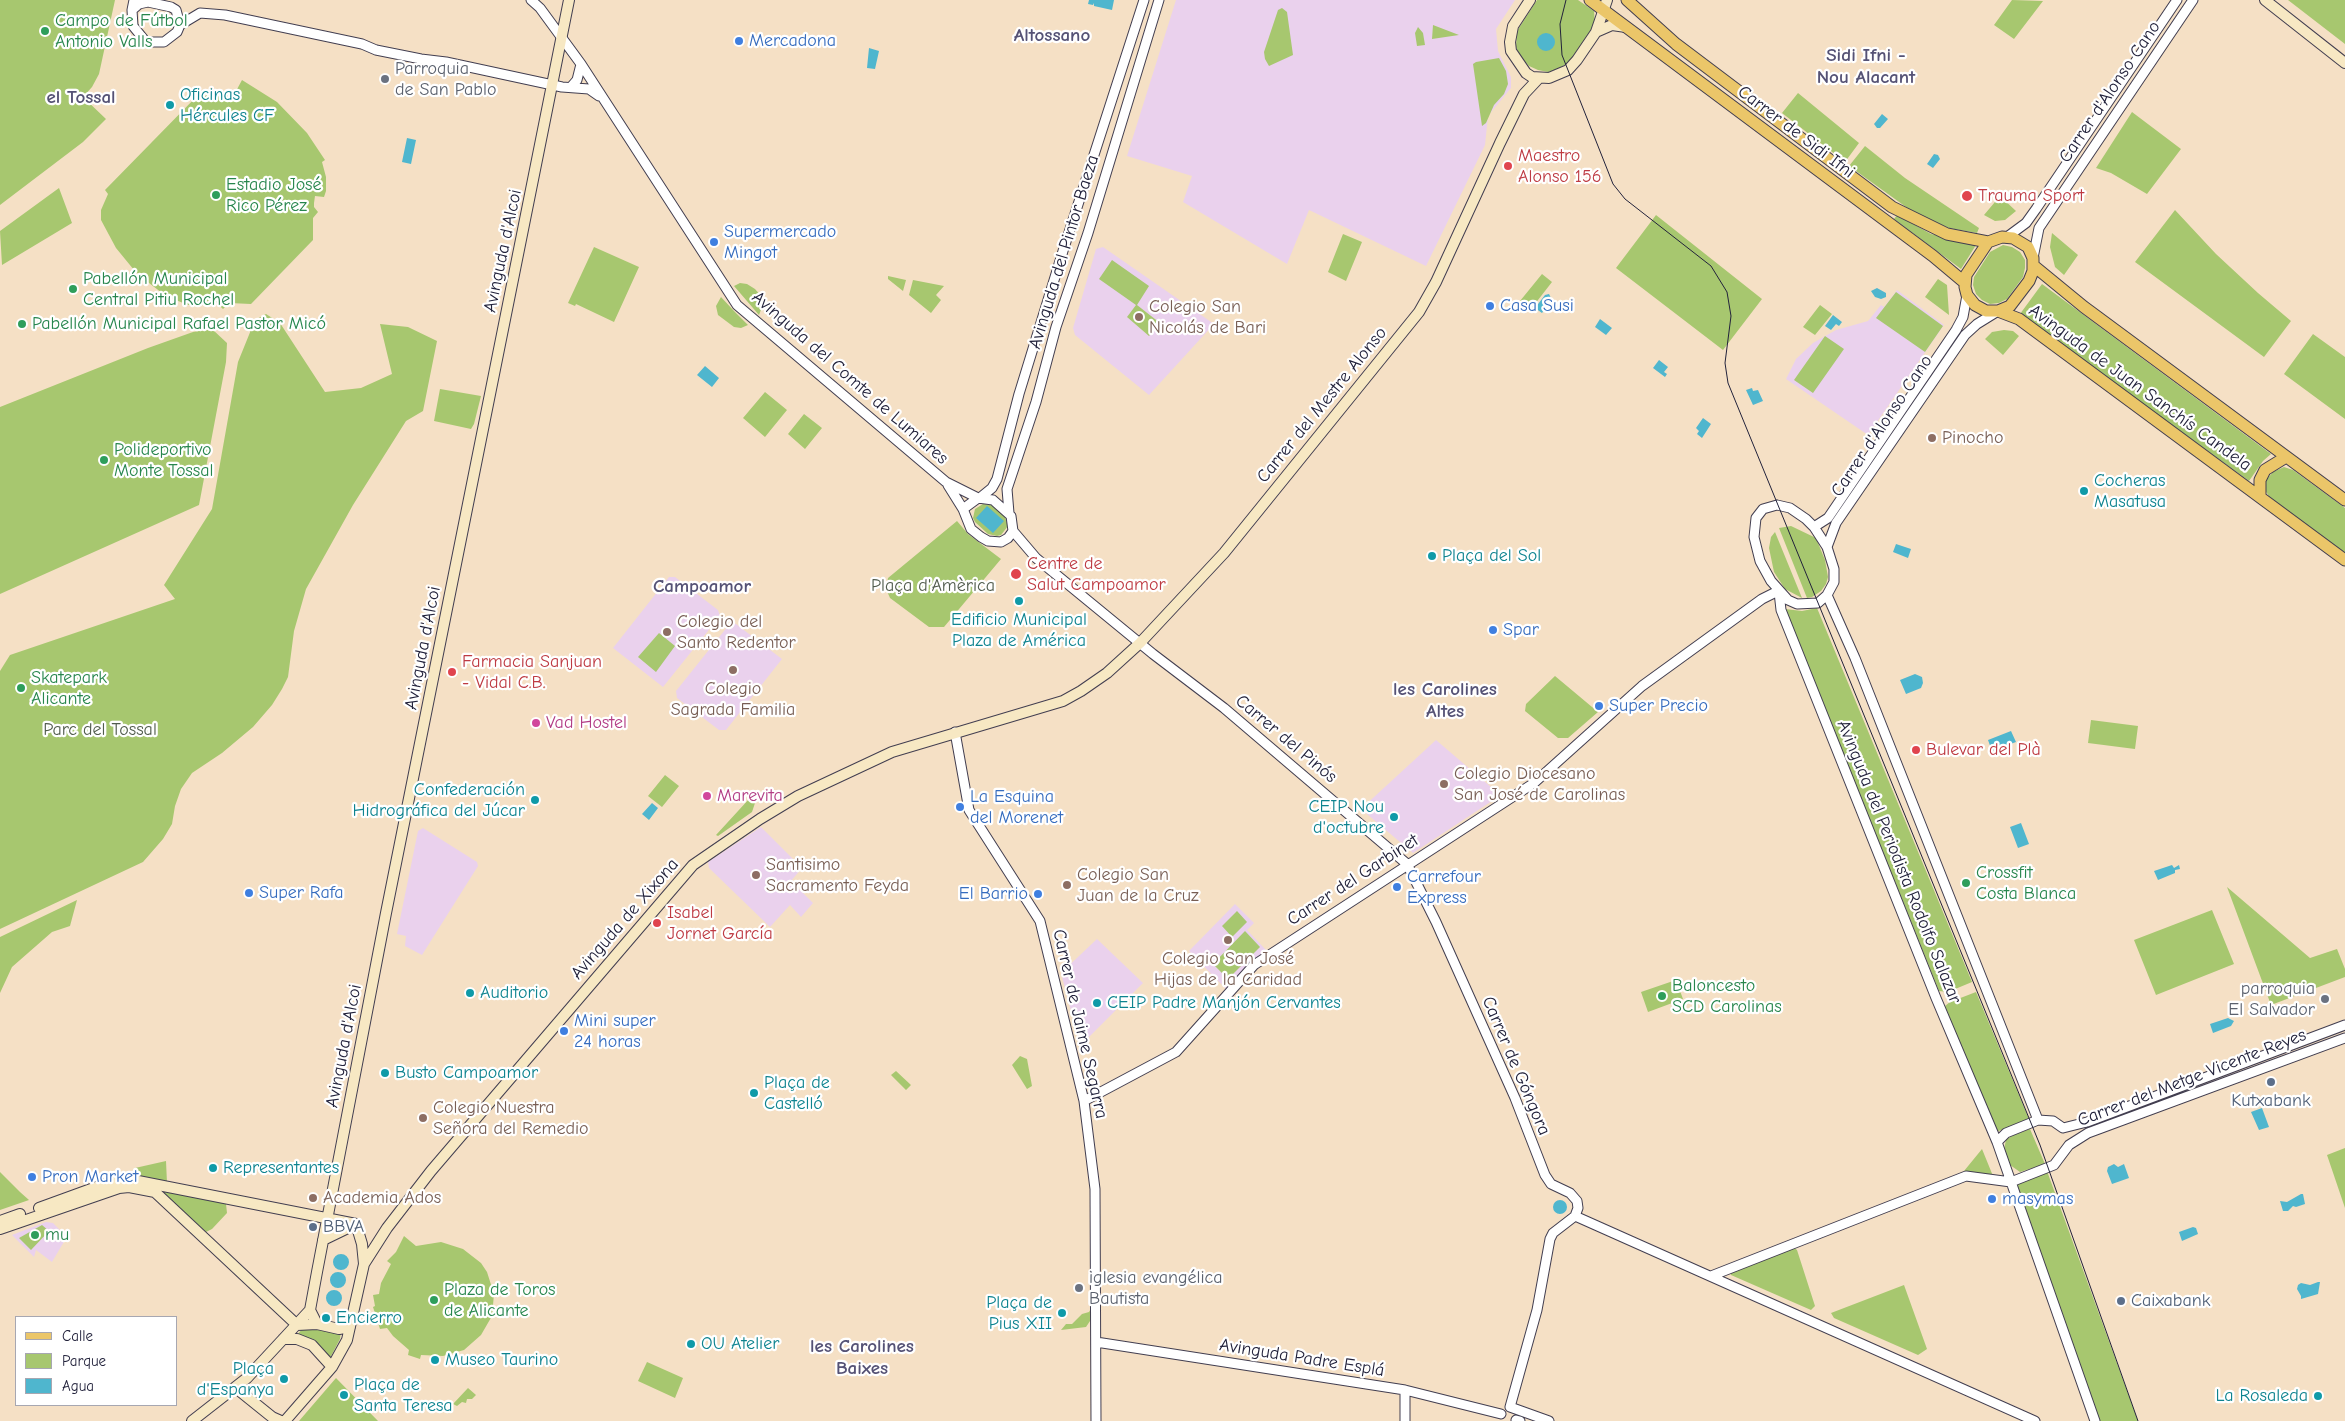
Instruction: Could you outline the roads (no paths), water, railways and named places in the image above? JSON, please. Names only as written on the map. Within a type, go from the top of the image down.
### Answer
[{"type":"main road","name":"Avinguda d'Alcoi","points":[[328,1218],[386,913],[562,86],[562,36],[569,0]]},
{"type":"main road","points":[[1530,0],[1513,26],[1510,42],[1511,51],[1526,73],[1539,78],[1549,78],[1568,70],[1596,32],[1606,5],[1590,0]]},
{"type":"main road","name":"Carrer de Sidi Ifni","points":[[1627,0],[1676,44],[1892,207],[1947,234],[1988,242]]},
{"type":"main road","points":[[2265,0],[2345,63]]},
{"type":"main road","name":"Carrer de Sidi Ifni","points":[[1606,5],[1628,28],[1933,256],[1964,282]]},
{"type":"main road","points":[[1596,32],[1612,25],[1628,28]]},
{"type":"main road","name":"Carrer del Mestre Alonso","points":[[1063,701],[1081,692],[1107,673],[1140,643],[1224,553],[1419,312],[1436,282],[1524,94],[1539,78]]},
{"type":"main road","points":[[2007,237],[2024,243],[2034,262]]},
{"type":"main road","name":"Carrer d'Alonso Cano","points":[[1988,242],[1994,238],[2007,237]]},
{"type":"main road","points":[[1964,282],[1970,268],[1988,242]]},
{"type":"main road","name":"Carrer d'Alonso Cano","points":[[1998,312],[2015,302],[2029,281],[2034,262]]},
{"type":"main road","name":"Avinguda de Juan Sanchís Candela","points":[[2034,262],[2077,302],[2345,500]]},
{"type":"main road","name":"Carrer d'Alonso Cano","points":[[1964,282],[1967,295]]},
{"type":"main road","points":[[1967,295],[1979,308],[1998,312]]},
{"type":"main road","name":"Avinguda de Juan Sanchís Candela","points":[[1998,312],[2019,319],[2345,560]]},
{"type":"main road","name":"Avinguda de Juan Sanchís Candela","points":[[2260,496],[2260,480],[2265,470],[2286,457]]},
{"type":"main road","name":"Avinguda de Xixona","points":[[364,1264],[387,1228],[431,1171],[693,865],[760,819],[806,792],[892,752],[1063,701]]},
{"type":"main road","points":[[0,1221],[105,1184],[126,1180],[356,1224]]},
{"type":"main road","points":[[0,1229],[129,1187],[154,1192],[297,1325],[318,1324],[339,1329],[350,1327]]},
{"type":"main road","points":[[192,1421],[236,1388],[310,1310],[328,1218]]},
{"type":"main road","points":[[323,1240],[356,1224]]},
{"type":"main road","points":[[236,1388],[278,1420],[332,1367],[347,1340],[364,1264],[356,1224]]},
{"type":"main road","points":[[346,1230],[359,1237]]},
{"type":"main road","points":[[310,1310],[318,1324]]},
{"type":"main road","points":[[283,1339],[297,1339],[312,1345],[332,1367]]},
{"type":"street","points":[[134,0],[132,10],[133,26],[146,42],[164,42],[177,32],[180,25],[200,13],[225,15],[362,44],[376,50],[562,86],[589,89],[602,97]]},
{"type":"street","name":"Avinguda del Comte de Lumiares","points":[[531,0],[562,36],[581,64],[737,305],[946,482],[965,494],[980,498]]},
{"type":"street","name":"Avinguda del Pintor Baeza","points":[[980,498],[992,488],[997,478],[1019,394],[1144,0]]},
{"type":"street","name":"Avinguda del Pintor Baeza","points":[[1010,514],[1007,488],[1036,402],[1056,327],[1088,233],[1160,0]]},
{"type":"street","name":"Carrer d'Alonso Cano","points":[[2007,237],[2026,223],[2036,210],[2177,0]]},
{"type":"street","name":"Carrer d'Alonso Cano","points":[[2034,262],[2039,228],[2193,0]]},
{"type":"street","points":[[132,10],[139,4],[147,1],[176,10],[180,25]]},
{"type":"street","points":[[562,86],[577,80],[581,64]]},
{"type":"street","name":"Carrer d'Alonso Cano","points":[[1814,527],[1828,518],[1956,330],[1964,317],[1967,295]]},
{"type":"street","name":"Carrer d'Alonso Cano","points":[[1827,547],[1836,523],[1858,494],[1965,335],[1977,324],[1998,312]]},
{"type":"street","name":"Avinguda del Comte de Lumiares","points":[[946,482],[963,509]]},
{"type":"street","points":[[980,498],[993,500],[1010,514],[1013,520],[1013,531],[1004,541],[988,541],[971,529],[963,509],[980,498]]},
{"type":"street","points":[[1783,506],[1797,512],[1814,527],[1827,547],[1835,575],[1834,582],[1827,595],[1818,602],[1807,604],[1788,600],[1779,591],[1760,561],[1754,537],[1756,518],[1763,509],[1783,506]]},
{"type":"street","name":"Carrer del Pinós","points":[[1013,531],[1036,558],[1140,643],[1224,708],[1407,864]]},
{"type":"street","name":"Carrer del Garbinet","points":[[1084,1101],[1176,1052],[1254,965],[1534,782],[1642,686],[1762,599],[1779,591]]},
{"type":"street","name":"Avinguda del Periodista Rodolfo Salazar","points":[[1779,591],[1781,610],[1936,998],[1996,1142],[2095,1421]]},
{"type":"street","name":"Avinguda del Periodista Rodolfo Salazar","points":[[1827,595],[1858,667],[2038,1120]]},
{"type":"street","name":"Carrer de Jaime Segarra","points":[[956,732],[969,810],[1040,921],[1084,1101],[1096,1189],[1096,1342]]},
{"type":"street","name":"Carrer de Góngora","points":[[1407,864],[1436,922],[1514,1098],[1545,1175],[1552,1184],[1570,1193],[1577,1201],[1578,1208],[1575,1216]]},
{"type":"street","name":"Carrer del Metge Vicente Reyes","points":[[2063,1128],[2087,1122],[2345,1025]]},
{"type":"street","name":"Carrer del Metge Vicente Reyes","points":[[2038,1120],[2053,1121],[2063,1128],[2069,1145],[2088,1133],[2345,1038]]},
{"type":"street","points":[[1996,1142],[2006,1133],[2038,1120]]},
{"type":"street","points":[[1711,1276],[1966,1176],[2011,1182],[2054,1165],[2069,1145]]},
{"type":"street","points":[[1515,1416],[1550,1239],[1553,1232],[1575,1216],[2035,1421]]},
{"type":"street","points":[[1096,1342],[1096,1421]]},
{"type":"street","name":"Avinguda Padre Esplá","points":[[1096,1342],[1405,1390],[1502,1418]]},
{"type":"street","points":[[1405,1390],[1405,1421]]},
{"type":"street","points":[[1502,1418],[1505,1408],[1515,1416],[1549,1421]]},
{"type":"water","points":[[1089,0],[1114,0],[1112,10],[1094,6],[1094,3],[1093,5],[1088,4]]},
{"type":"water","points":[[1542,33],[1550,33],[1555,38],[1553,49],[1542,51],[1537,46],[1537,38]]},
{"type":"water","points":[[869,48],[879,51],[875,69],[867,68]]},
{"type":"water","points":[[1882,114],[1888,119],[1880,128],[1877,128],[1874,124]]},
{"type":"water","points":[[407,138],[416,140],[411,164],[402,162]]},
{"type":"water","points":[[1934,154],[1938,155],[1940,159],[1933,168],[1927,164]]},
{"type":"water","points":[[1877,288],[1886,293],[1886,297],[1881,299],[1875,297],[1871,291]]},
{"type":"water","points":[[1549,294],[1552,300],[1542,313],[1535,308],[1545,295]]},
{"type":"water","points":[[1833,315],[1842,322],[1839,326],[1836,324],[1831,330],[1825,326]]},
{"type":"water","points":[[1600,319],[1612,328],[1606,335],[1595,327]]},
{"type":"water","points":[[1659,360],[1668,367],[1664,372],[1667,374],[1665,377],[1653,368]]},
{"type":"water","points":[[705,366],[719,378],[712,387],[697,375]]},
{"type":"water","points":[[1752,388],[1753,391],[1758,390],[1763,401],[1753,405],[1746,390]]},
{"type":"water","points":[[1703,418],[1711,424],[1702,438],[1697,434],[1699,431],[1696,428]]},
{"type":"water","points":[[987,506],[1004,521],[993,533],[976,518]]},
{"type":"water","points":[[1896,544],[1911,549],[1908,558],[1893,552]]},
{"type":"water","points":[[1915,674],[1922,677],[1923,683],[1921,688],[1906,694],[1900,680]]},
{"type":"water","points":[[2011,731],[2016,742],[1992,751],[1988,740]]},
{"type":"water","points":[[652,803],[658,808],[649,820],[642,814]]},
{"type":"water","points":[[2021,823],[2029,844],[2018,848],[2010,827]]},
{"type":"water","points":[[2172,865],[2174,868],[2179,865],[2180,869],[2158,880],[2154,871]]},
{"type":"water","points":[[2228,1018],[2234,1021],[2231,1026],[2213,1033],[2210,1024]]},
{"type":"water","points":[[2262,1108],[2269,1127],[2259,1130],[2251,1112]]},
{"type":"water","points":[[2114,1164],[2118,1167],[2124,1164],[2129,1178],[2112,1184],[2107,1171],[2108,1167]]},
{"type":"water","points":[[2303,1194],[2305,1204],[2293,1206],[2288,1211],[2283,1211],[2280,1201],[2287,1202]]},
{"type":"water","points":[[1557,1200],[1563,1200],[1567,1207],[1563,1214],[1557,1214],[1553,1210],[1553,1204]]},
{"type":"water","points":[[2193,1227],[2196,1228],[2198,1234],[2182,1241],[2179,1232]]},
{"type":"water","points":[[341,1254],[349,1262],[341,1270],[333,1262]]},
{"type":"water","points":[[338,1272],[346,1280],[338,1288],[330,1280]]},
{"type":"water","points":[[2320,1282],[2318,1294],[2301,1299],[2297,1289],[2298,1285],[2301,1283],[2310,1285]]},
{"type":"water","points":[[334,1290],[342,1298],[334,1306],[326,1298]]},
{"type":"tram line","points":[[1566,0],[1560,24],[1562,55],[1613,184],[1625,199],[1711,266],[1727,292],[1731,316],[1725,363],[1728,383],[2040,1145],[2138,1421]]},
{"type":"place","name":"Campo de Fútbol Antonio Valls","points":[[45,31]]},
{"type":"place","name":"Mercadona","points":[[739,41]]},
{"type":"place","name":"Parroquia de San Pablo","points":[[385,79]]},
{"type":"place","name":"Oficinas Hércules CF","points":[[170,105]]},
{"type":"place","name":"Maestro Alonso 156","points":[[1508,166]]},
{"type":"place","name":"Estadio José Rico Pérez","points":[[216,195]]},
{"type":"place","name":"Trauma Sport","points":[[1967,196]]},
{"type":"place","name":"Supermercado Mingot","points":[[714,242]]},
{"type":"place","name":"Pabellón Municipal Central Pitiu Rochel","points":[[73,289]]},
{"type":"place","name":"Casa Susi","points":[[1490,306]]},
{"type":"place","name":"Colegio San Nicolás de Bari","points":[[1139,317]]},
{"type":"place","name":"Pabellón Municipal Rafael Pastor Micó","points":[[22,324]]},
{"type":"place","name":"Pinocho","points":[[1932,438]]},
{"type":"place","name":"Polideportivo Monte Tossal","points":[[104,460]]},
{"type":"place","name":"Cocheras Masatusa","points":[[2084,491]]},
{"type":"place","name":"Plaça del Sol","points":[[1432,556]]},
{"type":"place","name":"Centre de Salut Campoamor","points":[[1016,574]]},
{"type":"place","name":"Edificio Municipal Plaza de América","points":[[1019,601]]},
{"type":"place","name":"Spar","points":[[1493,630]]},
{"type":"place","name":"Colegio del Santo Redentor","points":[[667,632]]},
{"type":"place","name":"Colegio Sagrada Familia","points":[[733,670]]},
{"type":"place","name":"Farmacia Sanjuan - Vidal C.B.","points":[[452,672]]},
{"type":"place","name":"Skatepark Alicante","points":[[21,688]]},
{"type":"place","name":"Super Precio","points":[[1599,706]]},
{"type":"place","name":"Vad Hostel","points":[[536,723]]},
{"type":"place","name":"Bulevar del Plà","points":[[1916,750]]},
{"type":"place","name":"Colegio Diocesano San José de Carolinas","points":[[1444,784]]},
{"type":"place","name":"Marevita","points":[[707,796]]},
{"type":"place","name":"Confederación Hidrográfica del Júcar","points":[[535,800]]},
{"type":"place","name":"La Esquina del Morenet","points":[[960,807]]},
{"type":"place","name":"CEIP Nou d'octubre","points":[[1394,817]]},
{"type":"place","name":"Santisimo Sacramento Feyda","points":[[756,875]]},
{"type":"place","name":"Crossfit Costa Blanca","points":[[1966,883]]},
{"type":"place","name":"Colegio San Juan de la Cruz","points":[[1067,885]]},
{"type":"place","name":"Carrefour Express","points":[[1397,887]]},
{"type":"place","name":"Super Rafa","points":[[249,893]]},
{"type":"place","name":"El Barrio","points":[[1038,894]]},
{"type":"place","name":"Isabel Jornet García","points":[[657,923]]},
{"type":"place","name":"Colegio San José Hijas de la Caridad","points":[[1228,940]]},
{"type":"place","name":"Auditorio","points":[[470,993]]},
{"type":"place","name":"Baloncesto SCD Carolinas","points":[[1662,996]]},
{"type":"place","name":"parroquia El Salvador","points":[[2325,999]]},
{"type":"place","name":"CEIP Padre Manjón Cervantes","points":[[1097,1003]]},
{"type":"place","name":"Mini super 24 horas","points":[[564,1031]]},
{"type":"place","name":"Busto Campoamor","points":[[385,1073]]},
{"type":"place","name":"Kutxabank","points":[[2271,1082]]},
{"type":"place","name":"Plaça de Castelló","points":[[754,1093]]},
{"type":"place","name":"Colegio Nuestra Señora del Remedio","points":[[423,1118]]},
{"type":"place","name":"Representantes","points":[[213,1168]]},
{"type":"place","name":"Pron Market","points":[[32,1177]]},
{"type":"place","name":"Academia Ados","points":[[313,1198]]},
{"type":"place","name":"masymas","points":[[1992,1199]]},
{"type":"place","name":"BBVA","points":[[313,1227]]},
{"type":"place","name":"mu","points":[[35,1235]]},
{"type":"place","name":"iglesia evangélica Bautista","points":[[1079,1288]]},
{"type":"place","name":"Plaza de Toros de Alicante","points":[[434,1300]]},
{"type":"place","name":"Caixabank","points":[[2121,1301]]},
{"type":"place","name":"Plaça de Pius XII","points":[[1062,1313]]},
{"type":"place","name":"Encierro","points":[[326,1318]]},
{"type":"place","name":"OU Atelier","points":[[691,1344]]},
{"type":"place","name":"Museo Taurino","points":[[435,1360]]},
{"type":"place","name":"Plaça d'Espanya","points":[[284,1379]]},
{"type":"place","name":"Plaça de Santa Teresa","points":[[344,1395]]},
{"type":"place","name":"La Rosaleda","points":[[2318,1396]]},
{"type":"district","name":"Altossano","points":[[1052,36]]},
{"type":"district","name":"Sidi Ifni - Nou Alacant","points":[[1866,67]]},
{"type":"district","name":"el Tossal","points":[[81,98]]},
{"type":"district","name":"Campoamor","points":[[702,587]]},
{"type":"district","name":"les Carolines Altes","points":[[1445,701]]},
{"type":"district","name":"les Carolines Baixes","points":[[862,1358]]},
{"type":"park label","name":"Plaça d'Amèrica","points":[[933,586]]},
{"type":"park label","name":"Parc del Tossal","points":[[100,730]]}]
